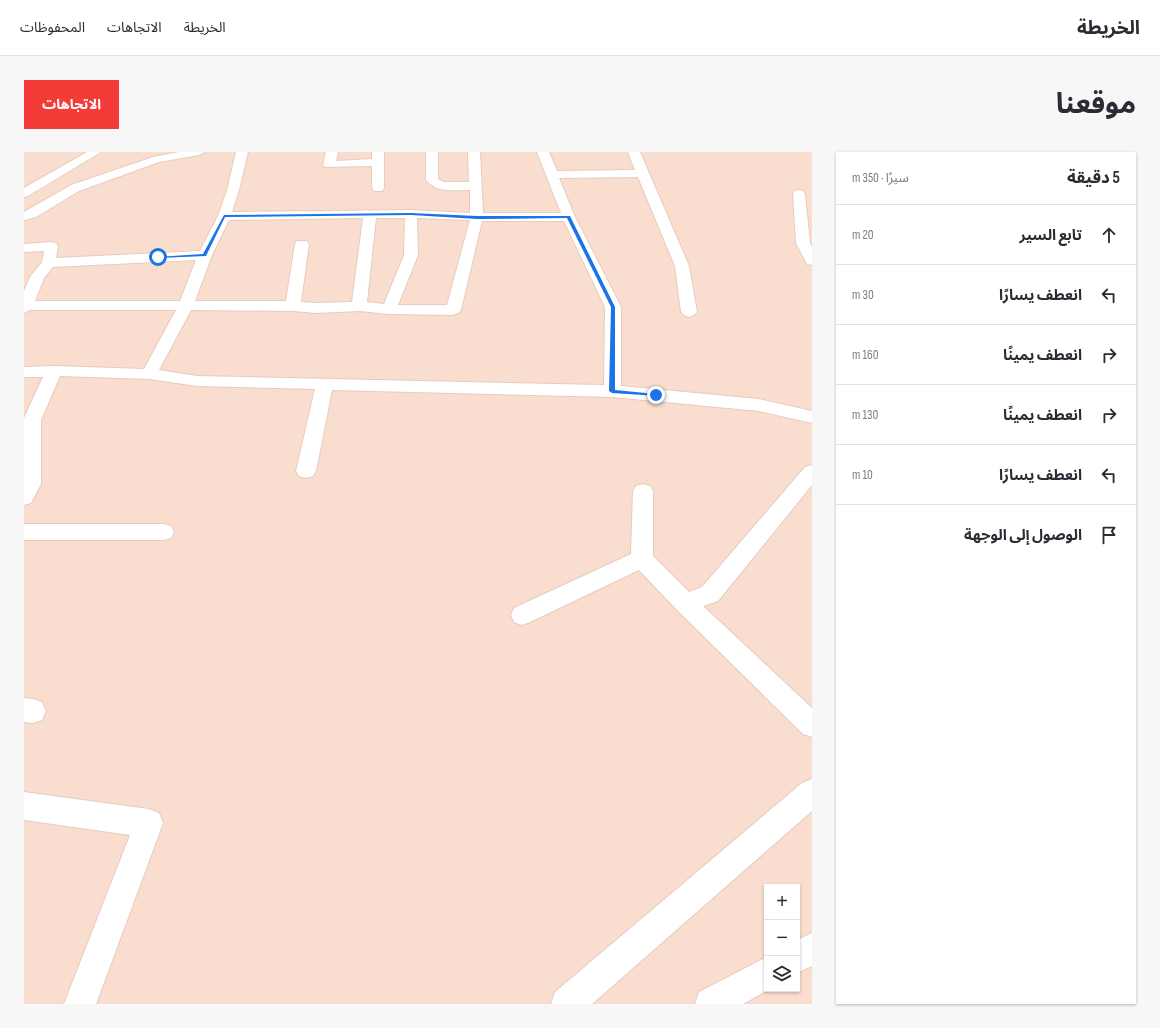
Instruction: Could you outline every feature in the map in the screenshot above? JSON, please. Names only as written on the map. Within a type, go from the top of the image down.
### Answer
[{"type":"street","points":[[24,193],[95,152]]},
{"type":"street","points":[[24,216],[32,214],[75,188],[156,159],[199,152]]},
{"type":"street","points":[[149,374],[186,306],[205,255],[224,216],[233,190],[242,152]]},
{"type":"street","points":[[332,152],[329,165],[378,157],[378,188]]},
{"type":"street","points":[[432,152],[432,180],[442,186],[476,186]]},
{"type":"street","points":[[205,255],[50,263],[30,278],[25,306],[293,306],[317,308],[359,306],[389,309],[452,310],[477,218],[474,152]]},
{"type":"street","points":[[543,152],[568,217],[613,307],[612,391]]},
{"type":"street","points":[[634,152],[682,266],[689,312]]},
{"type":"street","points":[[552,175],[642,174]]},
{"type":"street","points":[[799,194],[803,243],[812,261]]},
{"type":"street","points":[[359,306],[370,214]]},
{"type":"street","points":[[224,216],[411,214],[477,218],[568,217]]},
{"type":"street","points":[[389,309],[411,255],[411,214]]},
{"type":"street","points":[[293,306],[302,244]]},
{"type":"street","points":[[24,248],[51,246],[50,263]]},
{"type":"street","points":[[24,372],[54,371],[149,374],[197,381],[612,391],[759,405],[812,417]]},
{"type":"street","points":[[24,498],[31,484],[28,459],[28,420],[54,371]]},
{"type":"street","points":[[306,471],[325,384]]},
{"type":"street","points":[[685,603],[710,594],[812,472]]},
{"type":"street","points":[[644,491],[642,559],[685,603],[812,724]]},
{"type":"street","points":[[24,532],[164,532]]},
{"type":"street","points":[[522,615],[642,559]]},
{"type":"street","points":[[566,1004],[812,793]]},
{"type":"street","points":[[24,806],[149,823],[80,1004]]},
{"type":"street","points":[[799,956],[812,949]]},
{"type":"street","points":[[711,1004],[764,975]]},
{"type":"shaded area","points":[[24,152],[812,152],[812,1004],[24,1004]]},
{"type":"route","points":[[158,257],[205,255],[224,216],[411,214],[477,218],[568,217],[613,307],[612,391],[656,395]]}]
